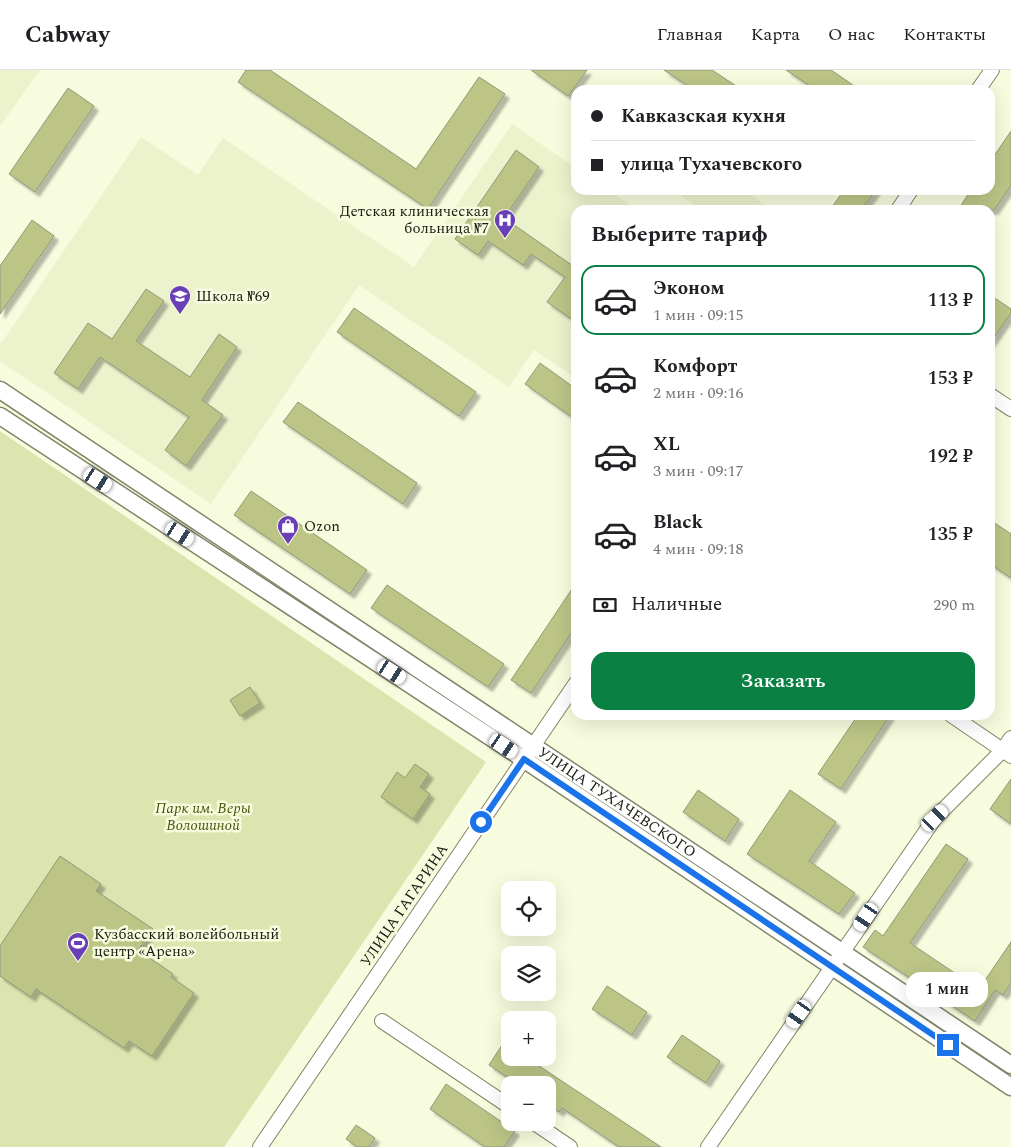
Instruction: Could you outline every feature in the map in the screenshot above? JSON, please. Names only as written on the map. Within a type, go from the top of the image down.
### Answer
[{"type":"main road","name":"УЛИЦА ТУХАЧЕВСКОГО","points":[[0,390],[534,745],[1011,1066]]},
{"type":"main road","name":"УЛИЦА ТУХАЧЕВСКОГО","points":[[0,416],[524,759],[1011,1087]]},
{"type":"street","points":[[982,85],[992,70]]},
{"type":"street","points":[[995,398],[1011,409]]},
{"type":"street","name":"УЛИЦА ГАГАРИНА","points":[[260,1147],[571,690]]},
{"type":"street","points":[[958,720],[1007,753]]},
{"type":"street","points":[[708,1147],[935,818],[1007,753],[1011,738]]},
{"type":"street","points":[[382,1021],[501,1101]]},
{"type":"street","points":[[546,1131],[570,1147]]},
{"type":"shaded area","points":[[0,70],[40,70],[0,126]]},
{"type":"shaded area","name":"Школа №69","points":[[512,124],[571,165],[571,195],[616,195],[630,205],[571,205],[571,375],[534,350],[509,387],[359,285],[211,504],[0,361],[0,345],[141,137],[198,175],[223,138],[414,267]]},
{"type":"shaded area","points":[[680,195],[751,195],[765,205],[694,205]]},
{"type":"green space","name":"Парк им. Веры Волошиной","points":[[0,431],[486,762],[224,1147],[0,1147]]},
{"type":"building","points":[[246,70],[270,70],[416,169],[479,77],[505,94],[428,209],[238,82]]},
{"type":"building","points":[[531,70],[587,70],[576,85],[571,85],[571,92],[568,96]]},
{"type":"building","points":[[664,70],[712,70],[734,85],[686,85]]},
{"type":"building","points":[[786,70],[831,70],[853,85],[808,85]]},
{"type":"building","points":[[68,88],[94,106],[35,192],[9,174]]},
{"type":"building","points":[[1011,131],[1011,185],[995,209],[995,205],[961,205],[968,195],[995,195],[995,155]]},
{"type":"building","points":[[516,150],[539,167],[504,218],[571,265],[571,319],[547,302],[565,277],[531,254],[523,265],[488,241],[478,255],[455,239]]},
{"type":"building","points":[[840,195],[872,195],[865,205],[834,205]]},
{"type":"building","points":[[32,220],[54,236],[0,314],[0,266]]},
{"type":"building","points":[[146,289],[164,301],[136,341],[190,377],[219,334],[237,347],[202,400],[223,415],[186,466],[165,450],[189,417],[100,357],[78,389],[54,373],[88,323],[112,339]]},
{"type":"building","points":[[995,298],[1011,309],[1011,313],[995,336]]},
{"type":"building","points":[[354,308],[476,392],[459,416],[337,332]]},
{"type":"building","points":[[540,363],[571,385],[571,416],[525,384]]},
{"type":"building","points":[[298,402],[417,483],[403,504],[283,422]]},
{"type":"building","points":[[251,491],[367,570],[350,594],[234,515]]},
{"type":"building","points":[[995,523],[1011,534],[1011,578],[995,567]]},
{"type":"building","points":[[387,585],[504,664],[488,687],[371,608]]},
{"type":"building","points":[[571,590],[571,633],[531,693],[511,680]]},
{"type":"building","points":[[250,687],[260,703],[240,716],[230,700]]},
{"type":"building","points":[[855,720],[887,720],[841,789],[818,774]]},
{"type":"building","points":[[415,764],[429,774],[420,787],[430,794],[413,819],[381,797],[397,772],[405,778]]},
{"type":"building","points":[[1011,779],[1011,824],[990,809]]},
{"type":"building","points":[[698,790],[739,819],[725,841],[683,812]]},
{"type":"building","points":[[790,790],[836,822],[809,861],[855,893],[839,914],[747,854]]},
{"type":"building","points":[[946,844],[968,859],[910,943],[959,976],[955,981],[975,995],[1011,942],[1011,983],[1003,995],[995,990],[975,1021],[863,947],[875,930],[883,936]]},
{"type":"building","name":"Кузбасский волейбольный центр «Арена»","points":[[60,856],[101,884],[96,891],[153,929],[138,950],[173,974],[171,977],[194,993],[152,1056],[129,1041],[124,1048],[36,989],[31,997],[0,976],[0,946]]},
{"type":"building","points":[[607,986],[647,1012],[632,1035],[592,1009]]},
{"type":"building","points":[[682,1035],[720,1061],[706,1083],[667,1057]]},
{"type":"building","points":[[501,1047],[501,1066],[539,1066],[554,1076],[506,1076],[489,1065]]},
{"type":"building","points":[[556,1077],[661,1147],[619,1147],[562,1108],[559,1112],[556,1110]]},
{"type":"building","points":[[446,1084],[501,1121],[501,1131],[515,1131],[504,1147],[485,1147],[430,1109]]},
{"type":"building","points":[[356,1125],[375,1138],[369,1147],[357,1147],[346,1139]]},
{"type":"place","name":"Детская клиническая больница №7","points":[[505,239]]},
{"type":"place","name":"Школа №69","points":[[180,315]]},
{"type":"place","name":"Ozon","points":[[288,545]]},
{"type":"place","name":"Кузбасский волейбольный центр «Арена»","points":[[78,962]]},
{"type":"route","points":[[481,822],[524,759],[948,1045]]}]
